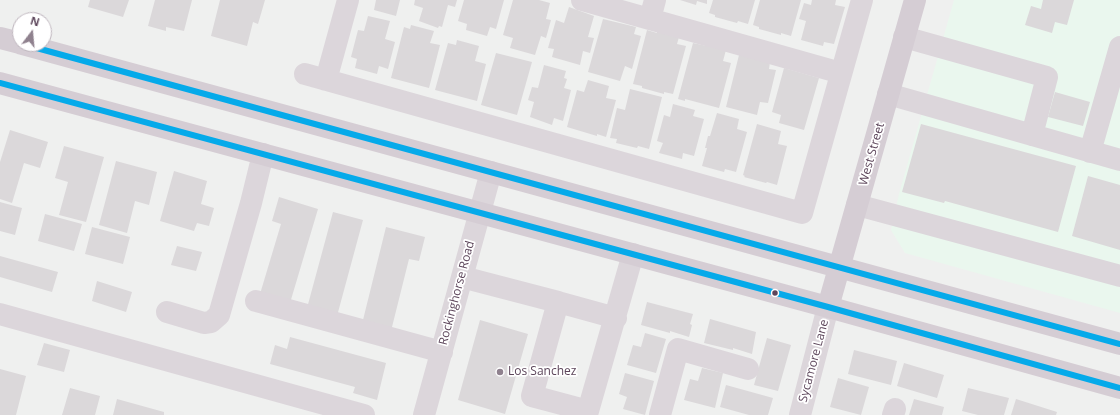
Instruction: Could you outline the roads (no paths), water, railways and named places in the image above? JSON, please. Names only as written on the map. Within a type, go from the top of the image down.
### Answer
[{"type":"main road","name":"West Street","points":[[828,307],[915,0]]},
{"type":"main road","points":[[0,38],[12,41]]},
{"type":"main road","points":[[50,52],[1120,344]]},
{"type":"main road","points":[[0,83],[828,307],[1120,388]]},
{"type":"street","points":[[326,80],[348,0]]},
{"type":"street","points":[[582,0],[653,10],[841,73]]},
{"type":"street","points":[[305,74],[802,213],[862,0]]},
{"type":"street","points":[[904,37],[1048,76],[1032,135]]},
{"type":"street","points":[[1090,152],[1120,46]]},
{"type":"street","points":[[888,94],[1120,160]]},
{"type":"street","points":[[167,312],[204,323],[211,322],[219,315],[251,203],[263,154]]},
{"type":"street","name":"Rockinghorse Road","points":[[424,415],[491,172]]},
{"type":"street","points":[[857,205],[1120,276]]},
{"type":"street","points":[[558,302],[532,396],[588,411],[616,318],[633,254]]},
{"type":"street","points":[[462,277],[616,318]]},
{"type":"street","points":[[256,301],[442,352]]},
{"type":"street","name":"Sycamore Lane","points":[[800,415],[828,307]]},
{"type":"street","points":[[0,314],[364,415]]},
{"type":"street","points":[[660,415],[678,349],[748,369]]},
{"type":"place","name":"Los Sanchez","points":[[500,372]]}]
